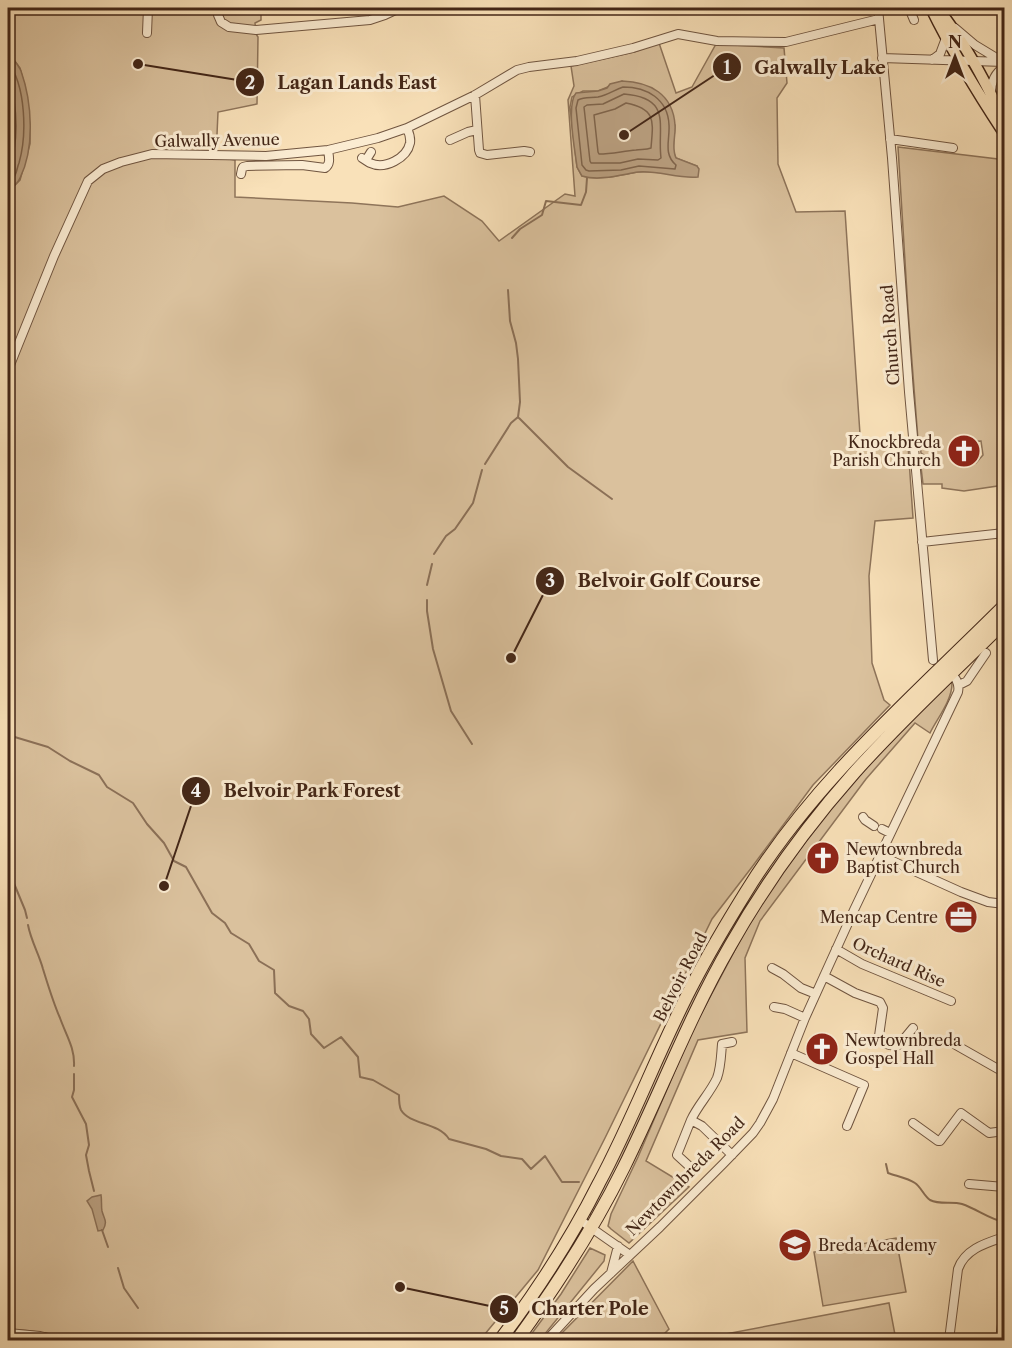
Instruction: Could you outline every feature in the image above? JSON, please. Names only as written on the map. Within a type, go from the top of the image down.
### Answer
[{"type":"highway","name":"Newtownbreda Road","points":[[947,671],[1005,606]]},
{"type":"highway","name":"Newtownbreda Road","points":[[947,671],[1005,622]]},
{"type":"highway","name":"Belvoir Road","points":[[500,1341],[540,1284],[580,1220],[622,1137],[693,982],[748,888],[793,825],[844,764],[894,714],[947,671]]},
{"type":"highway","name":"Belvoir Road","points":[[517,1341],[556,1285],[625,1165],[706,989],[751,911],[801,838],[830,802],[947,671]]},
{"type":"main road","points":[[936,8],[952,26],[974,61],[991,93],[1005,133]]},
{"type":"main road","points":[[936,8],[946,38],[975,89],[999,118]]},
{"type":"main road","points":[[936,8],[958,48],[959,61]]},
{"type":"main road","points":[[974,61],[973,72],[999,118]]},
{"type":"street","points":[[147,33],[148,8]]},
{"type":"street","points":[[218,8],[221,22],[229,27],[256,30],[370,20],[400,8]]},
{"type":"street","name":"Church Road","points":[[878,8],[922,542],[947,671]]},
{"type":"street","points":[[909,8],[914,20]]},
{"type":"street","name":"Galwally Avenue","points":[[8,370],[54,255],[88,181],[103,169],[152,154],[266,156],[328,150],[361,143],[407,128],[518,70],[594,57],[678,34],[717,41],[783,42],[879,19]]},
{"type":"street","points":[[952,26],[975,45],[1005,62]]},
{"type":"street","points":[[932,60],[940,54],[946,38]]},
{"type":"street","points":[[882,58],[1005,62]]},
{"type":"street","points":[[991,93],[994,77],[1005,67]]},
{"type":"street","points":[[475,94],[479,150],[483,154],[530,152]]},
{"type":"street","points":[[371,152],[364,159],[373,164],[383,165],[397,160],[410,144],[411,139],[407,128]]},
{"type":"street","points":[[457,139],[477,130]]},
{"type":"street","points":[[890,139],[953,148]]},
{"type":"street","points":[[242,174],[243,167],[247,166],[309,165],[325,168],[329,164],[328,150]]},
{"type":"street","points":[[922,542],[1005,533]]},
{"type":"street","name":"Newtownbreda Road","points":[[947,671],[967,681],[986,653]]},
{"type":"street","name":"Newtownbreda Road","points":[[547,1341],[594,1289],[732,1155],[760,1123],[773,1099],[805,1018],[879,855],[882,829],[955,698],[947,671]]},
{"type":"street","points":[[862,817],[882,829]]},
{"type":"street","points":[[879,855],[961,892],[988,902],[1005,904]]},
{"type":"street","name":"Orchard Rise","points":[[836,949],[862,964],[951,1001]]},
{"type":"street","points":[[772,968],[801,988],[816,994]]},
{"type":"street","points":[[824,976],[855,993],[880,1002],[883,1008],[879,1036],[880,1040],[886,1044],[898,1045],[914,1028]]},
{"type":"street","points":[[693,982],[706,989]]},
{"type":"street","points":[[774,1007],[805,1018]]},
{"type":"street","points":[[689,1166],[677,1155],[696,1109],[717,1077],[722,1044],[732,1042]]},
{"type":"street","points":[[954,1044],[998,1069],[1005,1069]]},
{"type":"street","points":[[791,1053],[864,1085],[847,1126]]},
{"type":"street","points":[[913,1123],[940,1141],[961,1113],[989,1133],[1005,1131]]},
{"type":"street","points":[[692,1120],[702,1126],[732,1155]]},
{"type":"street","points":[[969,1184],[1005,1186]]},
{"type":"street","points":[[580,1220],[630,1255]]},
{"type":"street","points":[[949,1341],[960,1263],[981,1245],[1005,1237]]},
{"type":"street","points":[[611,1273],[618,1246]]},
{"type":"street","points":[[1000,1341],[1005,1313]]},
{"type":"street","points":[[8,1333],[40,1336],[57,1341]]},
{"type":"shaded area","points":[[8,8],[261,8],[261,20],[255,23],[258,37],[257,104],[218,112],[216,157],[235,160],[235,197],[398,207],[444,196],[482,221],[499,241],[565,194],[575,196],[568,100],[574,86],[571,66],[634,52],[659,43],[676,93],[692,87],[716,44],[784,48],[787,83],[777,98],[778,164],[796,212],[845,211],[861,449],[908,445],[913,518],[875,521],[869,576],[872,663],[884,700],[890,705],[813,785],[712,919],[538,1270],[480,1340],[70,1340],[47,1334],[8,1329],[8,303],[13,295],[8,292],[8,192],[20,180],[30,144],[30,126],[20,68],[8,52]],"holes":[[[622,81],[675,125],[673,151],[676,158],[697,166],[694,177],[658,172],[638,172],[602,178],[582,176],[577,167],[570,107],[572,97],[583,91],[598,91]]]},
{"type":"shaded area","points":[[898,147],[998,159],[1004,171],[1004,485],[964,491],[942,488],[942,484],[923,484],[921,467],[925,463],[918,440]],"holes":[[[981,441],[983,455],[976,463],[950,459],[948,450],[955,442]]]},
{"type":"shaded area","points":[[949,682],[952,684],[950,696],[930,733],[915,723],[866,779],[760,921],[745,958],[747,1032],[698,1040],[646,1161],[689,1187],[629,1243],[608,1226],[611,1214],[691,1033],[744,933],[777,880],[827,813],[859,774]]},
{"type":"shaded area","points":[[921,695],[830,791],[758,892],[593,1216],[589,1214],[704,972],[748,898],[792,834],[840,775]]},
{"type":"shaded area","points":[[896,1238],[906,1292],[823,1306],[814,1252]]},
{"type":"shaded area","points":[[590,1248],[605,1255],[604,1261],[540,1340],[527,1340],[561,1294]]},
{"type":"shaded area","points":[[633,1261],[669,1329],[659,1339],[555,1340]]},
{"type":"shaded area","points":[[889,1303],[896,1340],[694,1340]]},
{"type":"water","points":[[8,52],[17,63],[25,83],[30,139],[25,166],[19,180],[8,192]]},
{"type":"water","points":[[622,81],[651,87],[665,98],[673,114],[676,158],[697,166],[698,177],[653,172],[602,178],[582,176],[577,167],[573,139],[571,117],[573,99],[576,93],[598,91],[607,88],[610,84]]},
{"type":"water","points":[[101,1195],[105,1224],[103,1230],[98,1231],[92,1209],[87,1201]]},
{"type":"waterway","points":[[512,238],[520,229],[542,215],[546,201],[581,205],[586,192],[587,178]]},
{"type":"waterway","points":[[485,464],[511,423],[518,417],[520,402],[518,359],[510,321],[508,290]]},
{"type":"waterway","points":[[519,418],[568,467],[612,499]]},
{"type":"waterway","points":[[434,554],[473,503],[482,470]]},
{"type":"waterway","points":[[427,585],[432,564]]},
{"type":"waterway","points":[[427,600],[433,649],[451,711],[472,744]]},
{"type":"waterway","points":[[8,735],[48,747],[99,775],[107,787],[133,803],[164,843],[174,861],[186,867],[212,913],[225,923],[231,933],[249,944],[259,961],[274,970],[275,993],[289,1006],[303,1011],[309,1019],[311,1034],[324,1048],[341,1037],[358,1057],[360,1077],[373,1080],[399,1095],[400,1108],[405,1115],[438,1129],[449,1139],[486,1149],[501,1156],[522,1159],[531,1169],[545,1156],[562,1182],[579,1182]]},
{"type":"waterway","points":[[8,858],[13,881],[27,918]]},
{"type":"waterway","points":[[28,925],[53,1000],[72,1047],[74,1066]]},
{"type":"waterway","points":[[74,1074],[72,1097],[86,1124],[89,1145],[86,1155],[94,1191]]},
{"type":"waterway","points":[[886,1164],[888,1173],[915,1183],[930,1200],[962,1204],[1004,1222]]},
{"type":"waterway","points":[[102,1230],[108,1247]]},
{"type":"waterway","points":[[118,1268],[124,1288],[138,1308]]},
{"type":"place","name":"Lagan Lands East","points":[[138,64]]},
{"type":"place","name":"Galwally Lake","points":[[624,135]]},
{"type":"place","name":"Knockbreda Parish Church","points":[[964,451]]},
{"type":"place","name":"Belvoir Golf Course","points":[[511,658]]},
{"type":"place","name":"Newtownbreda Baptist Church","points":[[823,858]]},
{"type":"place","name":"Belvoir Park Forest","points":[[164,886]]},
{"type":"place","name":"Mencap Centre","points":[[961,917]]},
{"type":"place","name":"Newtownbreda Gospel Hall","points":[[822,1049]]},
{"type":"place","name":"Breda Academy","points":[[795,1245]]},
{"type":"place","name":"Charter Pole","points":[[400,1287]]}]
